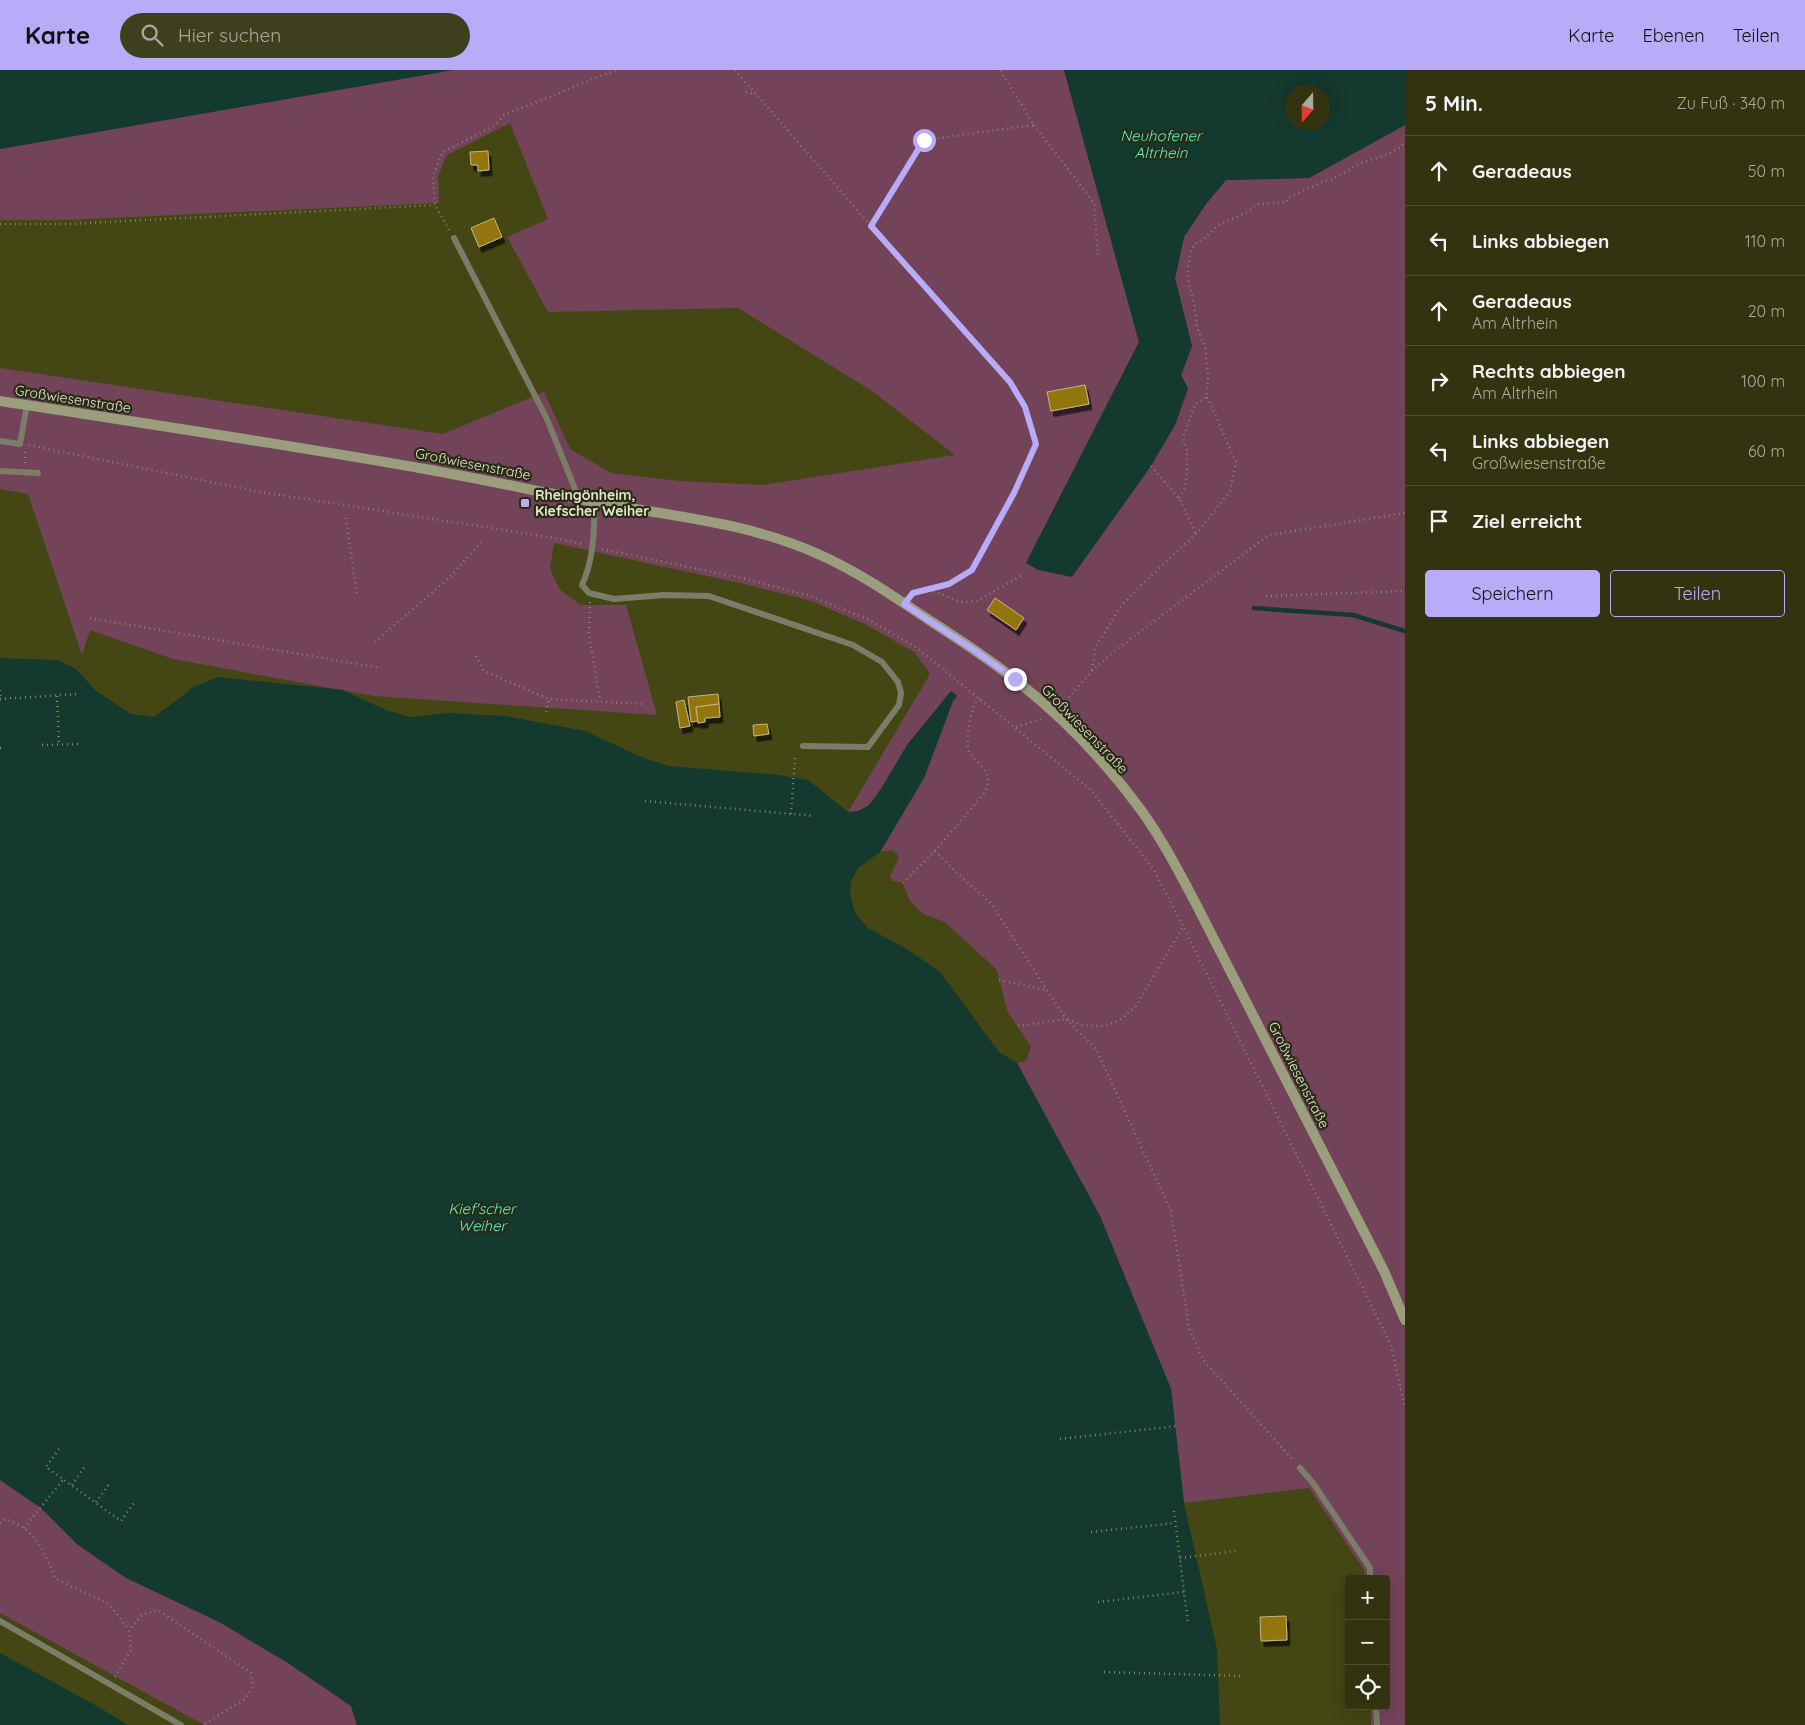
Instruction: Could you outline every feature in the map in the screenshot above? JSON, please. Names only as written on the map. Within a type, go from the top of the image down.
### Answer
[{"type":"street","name":"Großwiesenstraße","points":[[0,401],[425,469],[595,502],[744,528],[784,540],[819,554],[854,572],[904,604],[1008,674],[1055,713],[1110,771],[1143,812],[1174,863],[1384,1271],[1405,1320]]},
{"type":"lane","points":[[454,238],[547,419],[579,499]]},
{"type":"lane","points":[[0,441],[20,444],[27,405]]},
{"type":"lane","points":[[0,471],[38,473]]},
{"type":"lane","points":[[595,502],[589,571],[582,585],[589,593],[614,599],[664,595],[708,596],[853,645],[882,662],[898,682],[901,693],[899,704],[868,748],[803,746]]},
{"type":"lane","points":[[1300,1468],[1313,1483],[1370,1568],[1370,1575]]},
{"type":"lane","points":[[0,1622],[181,1725]]},
{"type":"lane","points":[[1376,1710],[1377,1725]]},
{"type":"path","points":[[454,238],[435,206],[434,175],[443,152],[494,126],[504,116],[616,70]]},
{"type":"path","points":[[735,70],[1010,382],[1025,407],[1036,444],[1014,493],[972,570],[949,584],[913,593],[904,604]]},
{"type":"path","points":[[1000,70],[1034,125],[1094,203],[1098,255]]},
{"type":"path","points":[[746,92],[757,95]]},
{"type":"path","points":[[871,226],[924,140],[1034,125]]},
{"type":"path","points":[[1179,498],[1185,488],[1187,471],[1187,451],[1183,438],[1196,404],[1205,399],[1208,376],[1205,346],[1197,327],[1194,303],[1189,285],[1188,268],[1191,250],[1198,241],[1204,239],[1218,225],[1248,212],[1256,204],[1287,202],[1288,198],[1322,182],[1333,179],[1359,164],[1388,154],[1401,146],[1405,141]]},
{"type":"path","points":[[0,224],[69,224],[435,206]]},
{"type":"path","points":[[1092,671],[1096,646],[1121,606],[1196,534],[1230,491],[1236,462],[1206,394]]},
{"type":"path","points":[[24,472],[26,444],[255,492],[554,538],[746,579],[813,597],[867,619],[916,648],[1091,790],[1154,870],[1184,926],[1391,1345],[1405,1408]]},
{"type":"path","points":[[1151,466],[1179,498],[1196,534]]},
{"type":"path","points":[[1015,727],[1029,724],[1055,713],[1092,671],[1112,653],[1269,535],[1405,513]]},
{"type":"path","points":[[346,518],[357,595]]},
{"type":"path","points":[[375,642],[450,577],[482,541]]},
{"type":"path","points":[[928,588],[960,602],[977,601],[1024,574]]},
{"type":"path","points":[[1266,596],[1405,591]]},
{"type":"path","points":[[589,593],[589,634],[600,702]]},
{"type":"path","points":[[90,618],[381,668]]},
{"type":"path","points":[[476,656],[484,671],[549,699],[644,704]]},
{"type":"path","points":[[0,690],[0,699],[78,694]]},
{"type":"path","points":[[57,696],[59,745]]},
{"type":"path","points":[[903,883],[935,851],[988,787],[989,779],[986,772],[968,750],[967,741],[973,706],[980,698]]},
{"type":"path","points":[[546,712],[549,699]]},
{"type":"path","points":[[42,745],[79,744]]},
{"type":"path","points":[[0,748],[5,748]]},
{"type":"path","points":[[791,814],[795,758]]},
{"type":"path","points":[[645,801],[814,816]]},
{"type":"path","points":[[935,851],[990,902],[1066,1019],[1096,1049],[1171,1211],[1188,1328],[1204,1361],[1300,1468]]},
{"type":"path","points":[[1018,1026],[1066,1019],[1083,1025],[1104,1026],[1120,1020],[1136,1006],[1184,926]]},
{"type":"path","points":[[999,980],[1048,990]]},
{"type":"path","points":[[1060,1439],[1178,1426]]},
{"type":"path","points":[[59,1449],[46,1467],[121,1521],[135,1501]]},
{"type":"path","points":[[71,1485],[85,1466]]},
{"type":"path","points":[[24,1528],[63,1480]]},
{"type":"path","points":[[96,1503],[110,1483]]},
{"type":"path","points":[[1174,1511],[1188,1624]]},
{"type":"path","points":[[0,1523],[5,1519],[15,1522],[24,1528],[41,1544],[56,1579],[109,1604],[129,1630],[131,1650],[111,1684]]},
{"type":"path","points":[[1091,1532],[1175,1523]]},
{"type":"path","points":[[1180,1558],[1236,1551]]},
{"type":"path","points":[[1098,1602],[1184,1592]]},
{"type":"path","points":[[129,1630],[143,1614],[158,1610],[251,1673],[252,1686],[245,1699],[203,1725]]},
{"type":"path","points":[[1104,1672],[1242,1676]]},
{"type":"shaded area","points":[[453,70],[1064,70],[1139,342],[1026,563],[1175,425],[1188,389],[1181,375],[1192,346],[1175,278],[1184,237],[1206,204],[1226,180],[1309,178],[1405,125],[1405,1725],[1371,1725],[1371,1710],[1390,1710],[1390,1575],[1365,1575],[1364,1570],[1309,1488],[1184,1503],[1171,1389],[1100,1216],[1017,1063],[1026,1061],[1031,1047],[1007,1010],[997,970],[945,922],[923,914],[910,901],[903,883],[893,881],[890,876],[899,858],[892,851],[880,852],[924,778],[953,701],[957,696],[951,691],[868,806],[858,811],[848,812],[930,674],[914,652],[865,624],[811,601],[744,584],[554,543],[550,569],[560,590],[581,605],[626,605],[657,715],[374,696],[173,659],[90,630],[82,655],[28,494],[0,489],[0,368],[443,434],[544,392],[570,449],[611,473],[680,481],[763,485],[955,455],[872,391],[738,308],[548,312],[507,237],[548,219],[510,123],[447,155],[438,176],[439,203],[66,220],[0,220],[0,149]]},
{"type":"shaded area","points":[[0,1480],[41,1508],[78,1545],[221,1623],[288,1663],[351,1706],[357,1725],[204,1725],[0,1613]]},
{"type":"water","points":[[0,70],[453,70],[0,149]]},
{"type":"water","name":"Neuhofener Altrhein","points":[[1064,70],[1405,70],[1405,125],[1309,178],[1226,180],[1206,204],[1184,237],[1175,278],[1192,346],[1181,375],[1188,388],[1175,425],[1151,466],[1072,577],[1038,570],[1026,563],[1139,342]]},
{"type":"water","name":"Kief'scher Weiher","points":[[0,658],[57,660],[76,669],[96,691],[131,714],[154,717],[194,687],[218,677],[343,690],[386,710],[410,717],[449,713],[505,716],[585,731],[639,756],[668,766],[779,775],[808,780],[848,812],[858,811],[868,806],[878,794],[907,745],[951,691],[957,696],[953,701],[924,778],[880,852],[858,868],[851,881],[850,895],[855,913],[868,928],[908,950],[940,972],[999,1052],[1017,1063],[1100,1216],[1171,1389],[1184,1503],[1217,1649],[1220,1725],[357,1725],[351,1706],[288,1663],[221,1623],[126,1578],[78,1545],[41,1508],[0,1480]]},
{"type":"water","points":[[0,1653],[95,1705],[128,1725],[0,1725]]},
{"type":"building","points":[[488,151],[489,170],[478,171],[478,165],[471,165],[470,152]]},
{"type":"building","points":[[494,218],[502,237],[479,247],[471,228]]},
{"type":"building","points":[[1085,385],[1089,404],[1051,411],[1047,392]]},
{"type":"building","points":[[995,598],[1024,618],[1016,630],[987,610]]},
{"type":"building","points":[[718,694],[719,704],[696,707],[698,721],[691,722],[688,697]]},
{"type":"building","points":[[684,700],[690,726],[680,728],[676,702]]},
{"type":"building","points":[[719,704],[720,717],[705,718],[705,722],[698,723],[696,707]]},
{"type":"building","points":[[767,724],[769,734],[754,736],[753,725]]},
{"type":"building","points":[[1286,1616],[1287,1640],[1261,1641],[1260,1617]]},
{"type":"waterway","points":[[1254,608],[1353,615],[1405,631]]},
{"type":"place","name":"Rheingönheim, Kiefscher Weiher","points":[[525,503]]},
{"type":"route","points":[[924,140],[871,226],[1010,382],[1025,407],[1036,444],[1014,493],[972,570],[949,584],[913,593],[904,604],[1015,679]]}]
